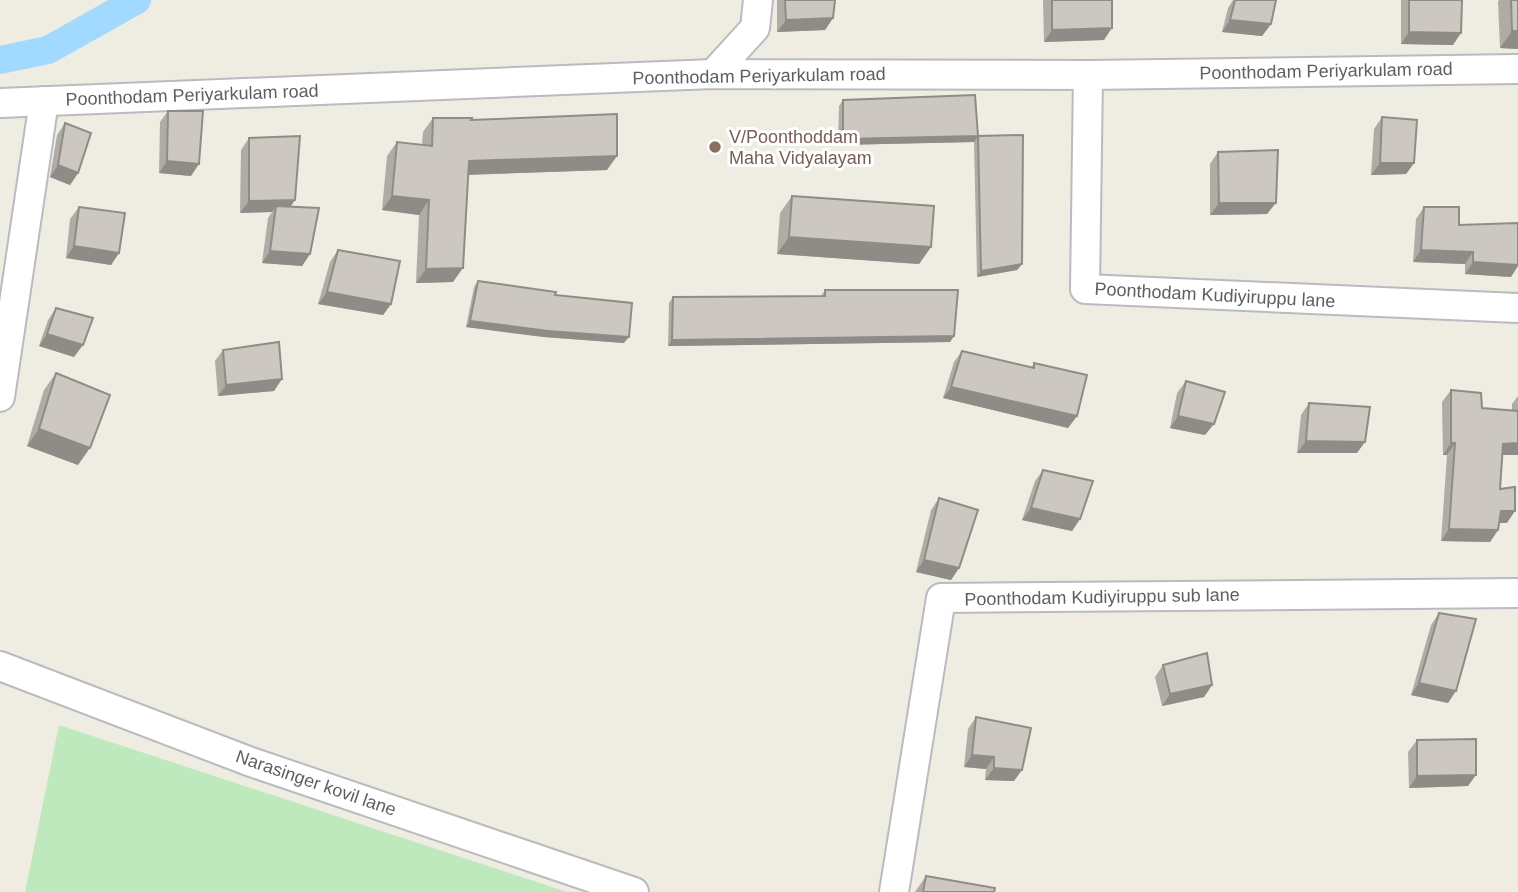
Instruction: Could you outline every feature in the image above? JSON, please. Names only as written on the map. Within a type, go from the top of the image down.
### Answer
[{"type":"street","points":[[713,74],[755,28],[758,0]]},
{"type":"street","name":"Poonthodam Periyarkulam road","points":[[0,103],[713,74],[1088,75],[1518,69]]},
{"type":"street","name":"Poonthodam Kudiyiruppu lane","points":[[1088,75],[1085,289],[1518,308]]},
{"type":"street","points":[[0,397],[44,101]]},
{"type":"street","name":"Poonthodam Kudiyiruppu sub lane","points":[[894,892],[941,598],[1518,593]]},
{"type":"street","name":"Narasinger kovil lane","points":[[0,666],[251,762],[634,892]]},
{"type":"green space","points":[[59,725],[567,892],[25,892]]},
{"type":"building","points":[[785,0],[835,0],[833,18],[786,20]]},
{"type":"building","points":[[1052,0],[1112,0],[1112,28],[1052,30]]},
{"type":"building","points":[[1235,0],[1276,0],[1271,24],[1230,20]]},
{"type":"building","points":[[1409,0],[1462,0],[1461,33],[1409,32]]},
{"type":"building","points":[[1511,0],[1518,0],[1518,31],[1512,31]]},
{"type":"building","points":[[975,95],[978,136],[843,139],[843,100]]},
{"type":"building","points":[[168,111],[203,111],[199,164],[167,161]]},
{"type":"building","points":[[617,114],[617,156],[469,161],[463,268],[426,269],[429,200],[392,196],[397,142],[432,146],[433,118],[472,118],[471,120]]},
{"type":"building","points":[[1382,117],[1417,120],[1414,163],[1380,163]]},
{"type":"building","points":[[65,123],[91,133],[78,173],[58,165]]},
{"type":"building","points":[[1023,135],[1022,264],[981,271],[978,136]]},
{"type":"building","points":[[300,136],[295,200],[249,201],[249,138]]},
{"type":"building","points":[[1278,150],[1276,203],[1219,203],[1218,152]]},
{"type":"building","points":[[792,196],[934,206],[931,247],[789,237]]},
{"type":"building","points":[[276,206],[319,208],[310,254],[270,251]]},
{"type":"building","points":[[79,207],[125,213],[119,253],[74,246]]},
{"type":"building","points":[[1424,207],[1459,207],[1459,225],[1518,223],[1518,265],[1473,262],[1473,252],[1421,250]]},
{"type":"building","points":[[338,250],[400,261],[391,304],[327,292]]},
{"type":"building","points":[[478,281],[556,292],[555,295],[632,303],[629,337],[548,331],[470,321]]},
{"type":"building","points":[[825,290],[958,290],[954,336],[672,340],[673,297],[825,296]]},
{"type":"building","points":[[56,308],[93,318],[83,345],[47,334]]},
{"type":"building","points":[[279,342],[282,379],[226,385],[223,350]]},
{"type":"building","points":[[962,351],[1034,368],[1034,363],[1087,375],[1077,416],[951,387]]},
{"type":"building","points":[[56,373],[110,395],[90,448],[39,429]]},
{"type":"building","points":[[1186,381],[1225,392],[1214,424],[1178,416]]},
{"type":"building","points":[[1451,390],[1481,393],[1482,408],[1518,411],[1518,443],[1503,444],[1500,489],[1515,487],[1515,511],[1501,511],[1498,530],[1449,529],[1455,443],[1451,443]]},
{"type":"building","points":[[1309,403],[1370,407],[1365,442],[1306,441]]},
{"type":"building","points":[[1043,470],[1093,481],[1080,519],[1031,508]]},
{"type":"building","points":[[939,498],[978,510],[959,568],[924,560]]},
{"type":"building","points":[[1439,613],[1476,619],[1456,691],[1419,683]]},
{"type":"building","points":[[1207,653],[1212,685],[1170,694],[1163,665]]},
{"type":"building","points":[[976,717],[1031,728],[1022,770],[994,768],[994,757],[972,755]]},
{"type":"building","points":[[1476,739],[1476,775],[1417,776],[1417,740]]},
{"type":"building","points":[[926,876],[995,888],[994,892],[923,892]]},
{"type":"waterway","points":[[0,60],[48,50],[137,0]]},
{"type":"place","name":"V/Poonthoddam Maha Vidyalayam","points":[[715,147]]}]
